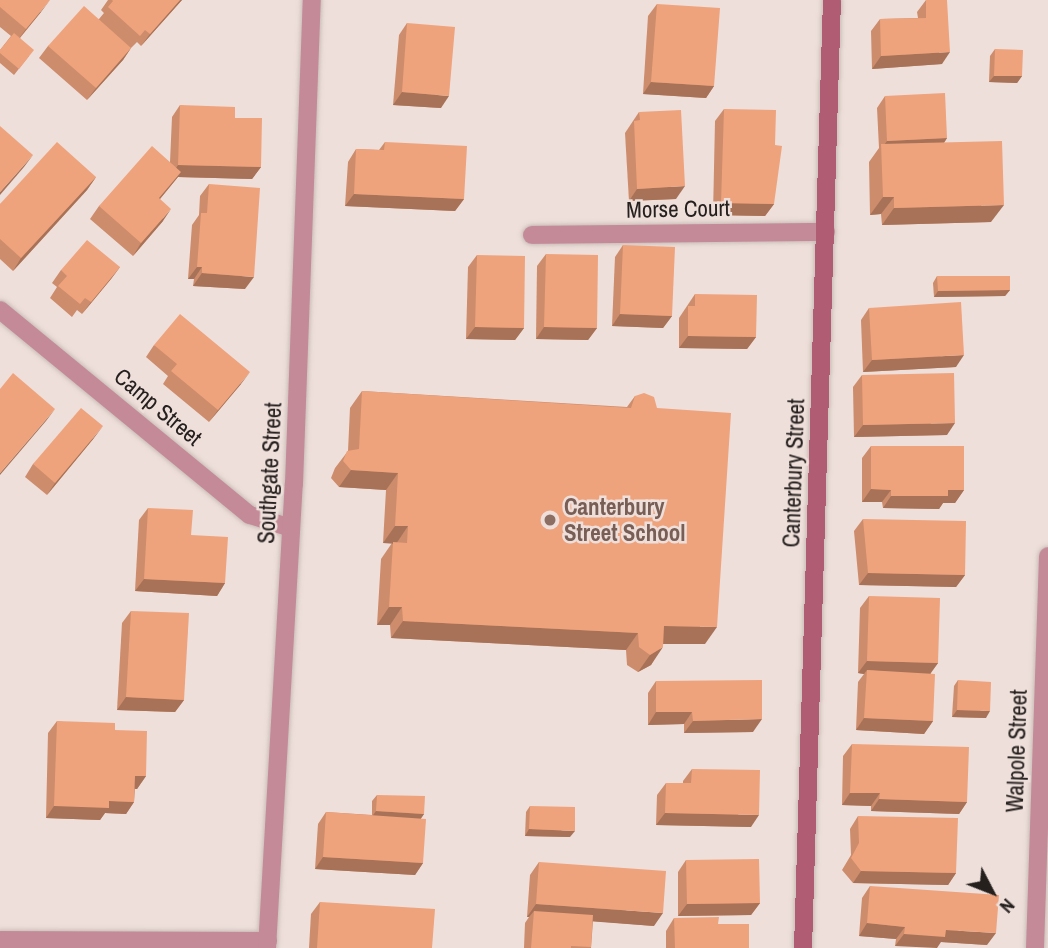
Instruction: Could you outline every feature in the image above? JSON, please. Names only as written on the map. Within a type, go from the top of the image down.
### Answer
[{"type":"street","name":"Southgate Street","points":[[267,945],[292,528],[312,0]]},
{"type":"street","name":"Canterbury Street","points":[[803,948],[832,0]]},
{"type":"street","name":"Morse Court","points":[[532,235],[826,232]]},
{"type":"street","name":"Camp Street","points":[[0,310],[250,515],[292,528]]},
{"type":"street","name":"Walpole Street","points":[[1035,948],[1048,556]]},
{"type":"street","points":[[0,940],[267,945]]},
{"type":"building","points":[[0,0],[50,0],[26,29],[0,7]]},
{"type":"building","points":[[112,0],[180,0],[150,34],[145,30],[140,36],[108,7]]},
{"type":"building","points":[[926,0],[947,0],[950,52],[881,56],[880,19],[926,18]]},
{"type":"building","points":[[657,4],[720,8],[714,86],[651,82]]},
{"type":"building","points":[[84,6],[131,48],[96,88],[48,46]]},
{"type":"building","points":[[407,23],[455,27],[449,96],[402,92]]},
{"type":"building","points":[[14,33],[34,50],[19,69],[0,53]]},
{"type":"building","points":[[995,49],[1023,50],[1022,76],[994,76]]},
{"type":"building","points":[[945,93],[947,138],[887,141],[885,96]]},
{"type":"building","points":[[180,105],[235,107],[235,118],[262,118],[261,167],[178,165]]},
{"type":"building","points":[[724,109],[776,110],[775,145],[782,146],[774,204],[721,203]]},
{"type":"building","points":[[681,110],[685,186],[637,189],[634,121],[640,120],[639,112]]},
{"type":"building","points":[[0,126],[33,155],[0,192]]},
{"type":"building","points":[[1002,141],[1004,205],[894,208],[894,197],[883,197],[881,144]]},
{"type":"building","points":[[57,142],[96,177],[21,258],[0,239],[0,204]]},
{"type":"building","points":[[385,142],[467,146],[464,199],[354,194],[356,149],[384,150]]},
{"type":"building","points":[[152,146],[181,172],[159,198],[171,209],[141,243],[99,206]]},
{"type":"building","points":[[209,184],[260,188],[254,277],[202,273],[202,267],[197,267],[201,213],[207,213]]},
{"type":"building","points":[[87,240],[120,267],[91,302],[85,298],[80,304],[58,286],[67,276],[61,270]]},
{"type":"building","points":[[623,245],[675,247],[672,316],[620,314]]},
{"type":"building","points":[[546,254],[598,255],[597,328],[544,327]]},
{"type":"building","points":[[477,255],[525,256],[524,328],[475,327]]},
{"type":"building","points":[[937,276],[1010,276],[1010,290],[938,291]]},
{"type":"building","points":[[695,294],[757,295],[756,337],[688,336],[688,306],[695,306]]},
{"type":"building","points":[[961,302],[964,355],[872,360],[869,308]]},
{"type":"building","points":[[180,314],[250,372],[218,410],[171,371],[177,364],[154,345]]},
{"type":"building","points":[[13,373],[55,409],[0,473],[0,389]]},
{"type":"building","points":[[954,373],[955,423],[863,425],[862,375]]},
{"type":"building","points":[[362,391],[631,408],[635,396],[644,393],[654,397],[657,408],[731,413],[717,627],[664,626],[663,647],[650,655],[639,647],[638,633],[403,621],[402,607],[389,607],[393,542],[407,543],[408,526],[395,526],[398,473],[351,470],[343,461],[347,451],[359,449]]},
{"type":"building","points":[[81,408],[103,426],[55,483],[33,464]]},
{"type":"building","points":[[871,446],[964,446],[964,490],[948,490],[948,496],[891,496],[891,490],[871,489]]},
{"type":"building","points":[[148,508],[193,510],[191,535],[228,537],[225,583],[144,579]]},
{"type":"building","points":[[863,519],[966,521],[965,575],[868,573]]},
{"type":"building","points":[[869,596],[940,598],[938,663],[867,661]]},
{"type":"building","points":[[131,611],[189,613],[184,700],[126,697]]},
{"type":"building","points":[[867,670],[935,674],[933,721],[864,718]]},
{"type":"building","points":[[762,680],[762,719],[693,721],[692,712],[656,712],[656,681]]},
{"type":"building","points":[[958,680],[991,682],[990,711],[957,710]]},
{"type":"building","points":[[57,721],[115,723],[115,730],[147,731],[146,776],[135,776],[134,802],[109,801],[109,808],[54,806]]},
{"type":"building","points":[[852,744],[969,747],[967,802],[879,799],[880,793],[850,793]]},
{"type":"building","points":[[692,769],[760,770],[759,815],[665,813],[666,783],[691,783]]},
{"type":"building","points":[[377,795],[425,796],[424,814],[376,811]]},
{"type":"building","points":[[530,806],[575,807],[575,831],[529,829]]},
{"type":"building","points":[[326,812],[426,819],[423,863],[323,857]]},
{"type":"building","points":[[858,816],[958,818],[956,873],[861,871],[851,858],[859,843]]},
{"type":"building","points":[[759,859],[760,903],[687,904],[686,860]]},
{"type":"building","points":[[539,862],[666,871],[663,913],[536,904]]},
{"type":"building","points":[[870,886],[999,895],[996,933],[946,930],[945,937],[904,934],[905,927],[867,923]]},
{"type":"building","points":[[320,902],[435,909],[432,948],[317,948]]},
{"type":"building","points":[[534,911],[593,915],[591,947],[531,948]]},
{"type":"building","points":[[719,917],[718,924],[749,924],[749,948],[675,948],[674,918]]},
{"type":"place","name":"Canterbury Street School","points":[[550,520]]}]
